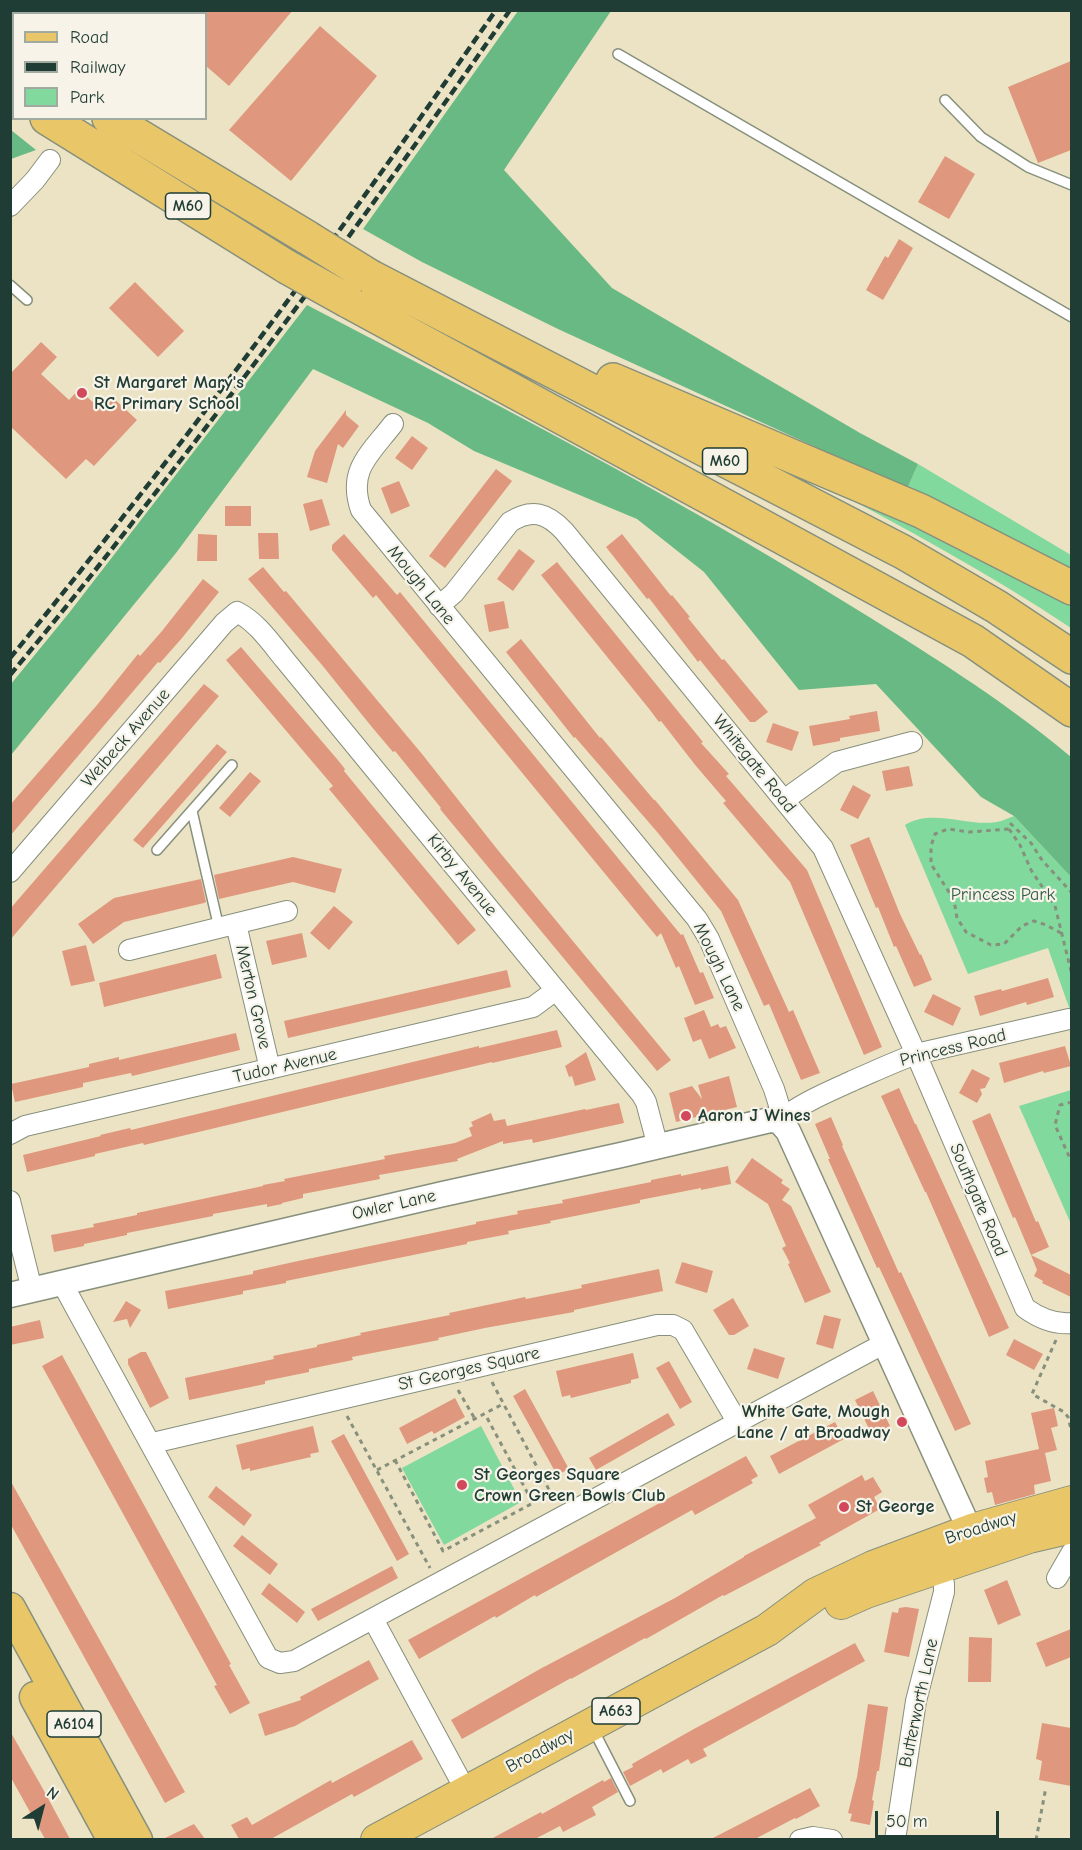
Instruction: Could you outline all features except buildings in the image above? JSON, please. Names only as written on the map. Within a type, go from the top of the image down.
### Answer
[{"type":"highway","name":"M60","points":[[112,120],[174,158],[312,231],[612,403],[903,552],[997,607],[1071,657]]},
{"type":"highway","name":"M60","points":[[51,121],[287,267],[973,641],[1071,710]]},
{"type":"highway","name":"M60","points":[[375,268],[628,388],[921,511],[1071,588]]},
{"type":"highway","points":[[809,551],[1014,688],[1071,732]]},
{"type":"highway","name":"Broadway","points":[[767,1630],[827,1609],[866,1592],[939,1568],[976,1542],[1071,1502]]},
{"type":"highway","name":"Broadway","points":[[377,1839],[767,1630],[816,1594],[873,1566],[976,1542],[1029,1537],[1071,1527]]},
{"type":"main road","name":"A6104","points":[[10,1608],[137,1839]]},
{"type":"main road","name":"A6104","points":[[10,1651],[113,1839]]},
{"type":"street","points":[[10,206],[38,167]]},
{"type":"street","name":"Mough Lane","points":[[393,424],[363,464],[356,478],[356,495],[361,510],[697,919],[709,939],[774,1089],[779,1105],[779,1121],[788,1131],[976,1542]]},
{"type":"street","name":"Whitegate Road","points":[[439,606],[454,593],[510,522],[520,516],[536,513],[554,521],[822,848],[916,1054]]},
{"type":"street","name":"Welbeck Avenue","points":[[10,872],[224,623],[237,612],[245,616]]},
{"type":"street","name":"Kirby Avenue","points":[[245,616],[255,624],[285,660],[642,1095],[658,1146]]},
{"type":"street","points":[[784,800],[837,762],[912,742]]},
{"type":"street","name":"Merton Grove","points":[[129,950],[287,911]]},
{"type":"street","name":"Merton Grove","points":[[227,926],[270,1070]]},
{"type":"street","name":"Tudor Avenue","points":[[10,1134],[25,1126],[533,1007],[556,990]]},
{"type":"street","name":"Princess Road","points":[[779,1121],[809,1100],[916,1054],[1069,1019]]},
{"type":"street","name":"Southgate Road","points":[[916,1054],[1025,1308],[1054,1324],[1066,1323]]},
{"type":"street","name":"Owler Lane","points":[[21,1293],[443,1194],[770,1120],[779,1121]]},
{"type":"street","points":[[10,1201],[21,1293]]},
{"type":"street","points":[[65,1283],[67,1292],[268,1658],[279,1663],[294,1661],[885,1344]]},
{"type":"street","name":"St Georges Square","points":[[150,1445],[657,1325],[673,1325],[683,1330],[738,1423]]},
{"type":"street","points":[[1057,1578],[1071,1552]]},
{"type":"street","name":"Butterworth Lane","points":[[895,1839],[916,1701],[944,1592],[939,1568]]},
{"type":"street","points":[[373,1619],[466,1791]]},
{"type":"street","points":[[800,1839],[813,1837],[832,1839]]},
{"type":"lane","points":[[618,54],[1071,317]]},
{"type":"lane","points":[[945,100],[981,137],[1028,167],[1071,185]]},
{"type":"lane","points":[[10,285],[27,300]]},
{"type":"lane","points":[[157,850],[232,765]]},
{"type":"lane","points":[[192,811],[227,926]]},
{"type":"lane","points":[[591,1724],[630,1801]]},
{"type":"path","points":[[1061,933],[1034,921],[1022,926],[1004,944],[991,945],[966,932],[957,918],[954,900],[931,864],[931,846],[935,834],[948,829],[969,832],[1009,829],[1011,825],[1025,837],[1071,893]]},
{"type":"path","points":[[1009,829],[1020,845],[1031,870],[1055,906],[1071,975]]},
{"type":"path","points":[[1071,1102],[1060,1105],[1055,1125],[1071,1162]]},
{"type":"path","points":[[1066,1323],[1057,1336],[1032,1394],[1064,1412],[1068,1417],[1071,1434]]},
{"type":"path","points":[[487,1373],[559,1510]]},
{"type":"path","points":[[458,1390],[475,1419]]},
{"type":"path","points":[[377,1470],[503,1404]]},
{"type":"path","points":[[395,1460],[443,1551],[533,1503],[485,1414]]},
{"type":"path","points":[[347,1416],[434,1576]]},
{"type":"path","points":[[1036,1839],[1046,1786]]},
{"type":"green space","points":[[518,11],[611,11],[504,170],[612,288],[860,433],[918,464],[907,489],[558,329],[422,262],[363,229]]},
{"type":"green space","points":[[11,130],[36,150],[11,159]]},
{"type":"green space","points":[[307,305],[578,448],[778,561],[902,637],[1017,714],[1071,757],[1071,877],[1014,816],[981,797],[876,684],[799,690],[704,572],[637,519],[474,451],[428,423],[313,369],[176,553],[11,755],[11,684],[69,613]]},
{"type":"green space","points":[[918,464],[1071,555],[1071,571],[907,489]]},
{"type":"green space","points":[[814,480],[1071,601],[1071,628],[977,569]]},
{"type":"green space","name":"Princess Park","points":[[1014,816],[1071,877],[1071,1013],[1048,948],[968,974],[905,825],[927,818],[985,823],[997,822]]},
{"type":"green space","points":[[1072,1090],[1071,1224],[1019,1106]]},
{"type":"green space","name":"St Georges Square Crown Green Bowls Club","points":[[481,1426],[521,1502],[444,1545],[402,1468]]},
{"type":"railway","points":[[10,658],[243,361],[371,187],[496,10]]},
{"type":"railway","points":[[10,675],[107,556],[252,367],[383,190],[510,10]]},
{"type":"place","name":"St Margaret Mary's RC Primary School","points":[[82,393]]},
{"type":"place","name":"Aaron J Wines","points":[[686,1116]]},
{"type":"place","name":"White Gate, Mough Lane / at Broadway","points":[[902,1422]]},
{"type":"place","name":"St Georges Square Crown Green Bowls Club","points":[[462,1485]]},
{"type":"place","name":"St George","points":[[844,1507]]}]
